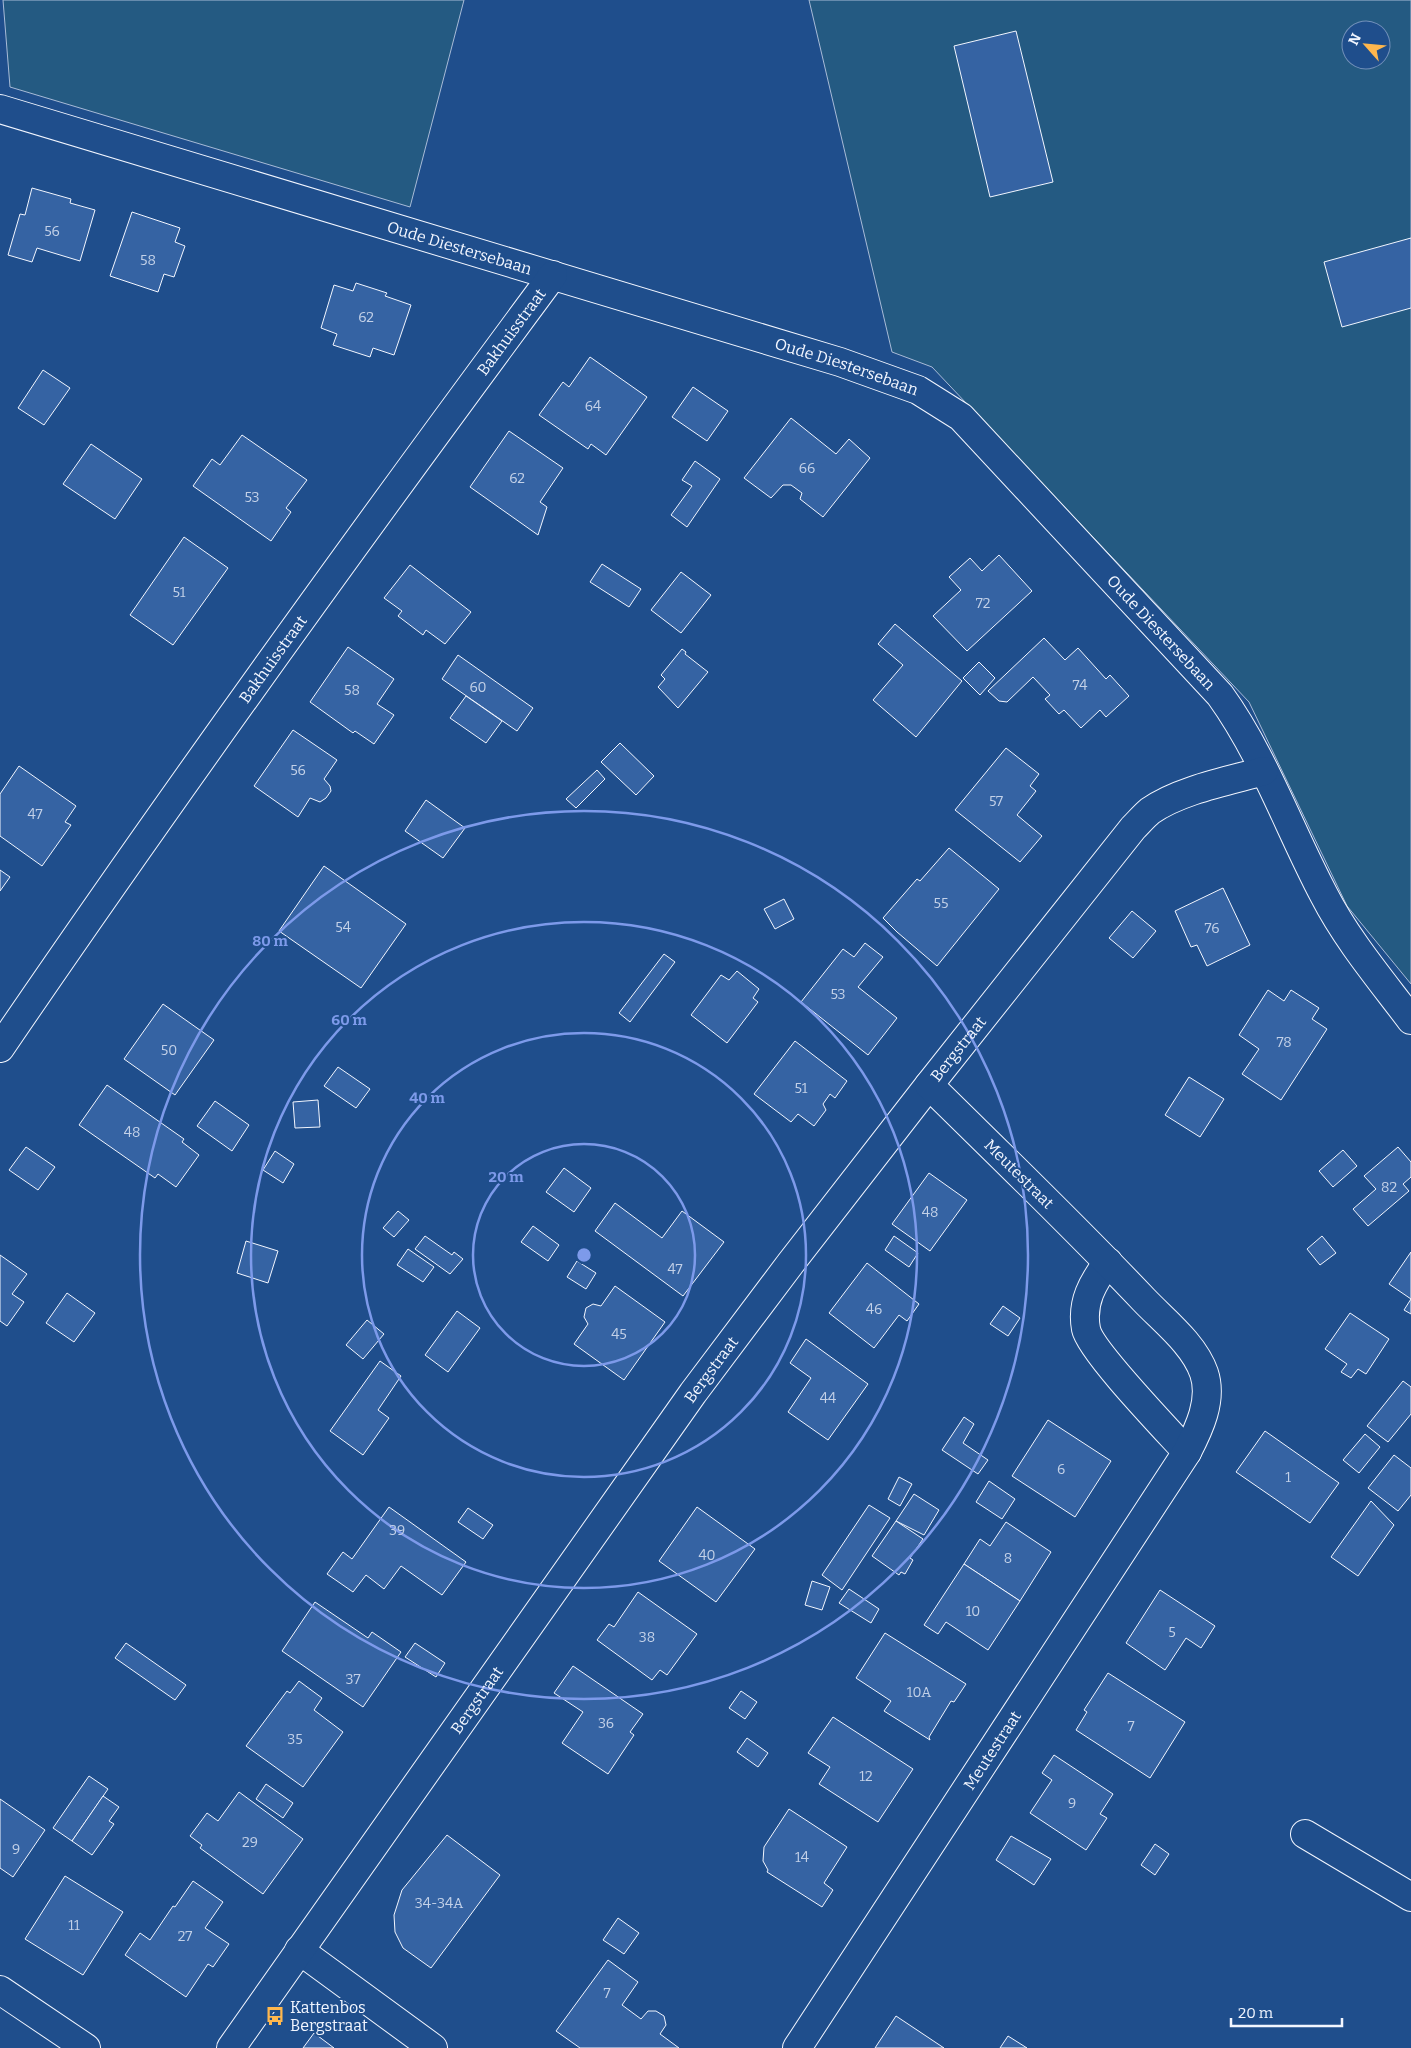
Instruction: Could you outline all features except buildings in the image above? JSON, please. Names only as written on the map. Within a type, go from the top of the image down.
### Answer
[{"type":"street","name":"Oude Diestersebaan","points":[[0,109],[840,362],[918,390],[961,417],[1216,690],[1238,720],[1324,896],[1352,942],[1411,1020]]},
{"type":"street","name":"Bakhuisstraat","points":[[0,1048],[81,930],[385,502],[553,275]]},
{"type":"street","name":"Bergstraat","points":[[231,2048],[693,1393],[796,1256],[929,1085],[1133,828],[1150,812],[1168,801],[1197,790],[1264,771]]},
{"type":"street","name":"Meutestraat","points":[[797,2048],[1187,1452],[1202,1424],[1206,1395],[1204,1374],[1192,1351],[1108,1262],[929,1085]]},
{"type":"street","points":[[1108,1262],[1096,1278],[1086,1300],[1086,1330],[1101,1355],[1187,1452]]},
{"type":"street","points":[[1305,1834],[1411,1897]]},
{"type":"street","points":[[299,1950],[433,2048]]},
{"type":"street","points":[[0,1990],[86,2048]]},
{"type":"shaded area","points":[[3,0],[464,0],[410,207],[10,87]]},
{"type":"shaded area","points":[[809,0],[1411,0],[1411,984],[1347,906],[1249,702],[932,367],[892,352]]},
{"type":"place","name":"Kattenbos Bergstraat","points":[[275,2016]]}]
